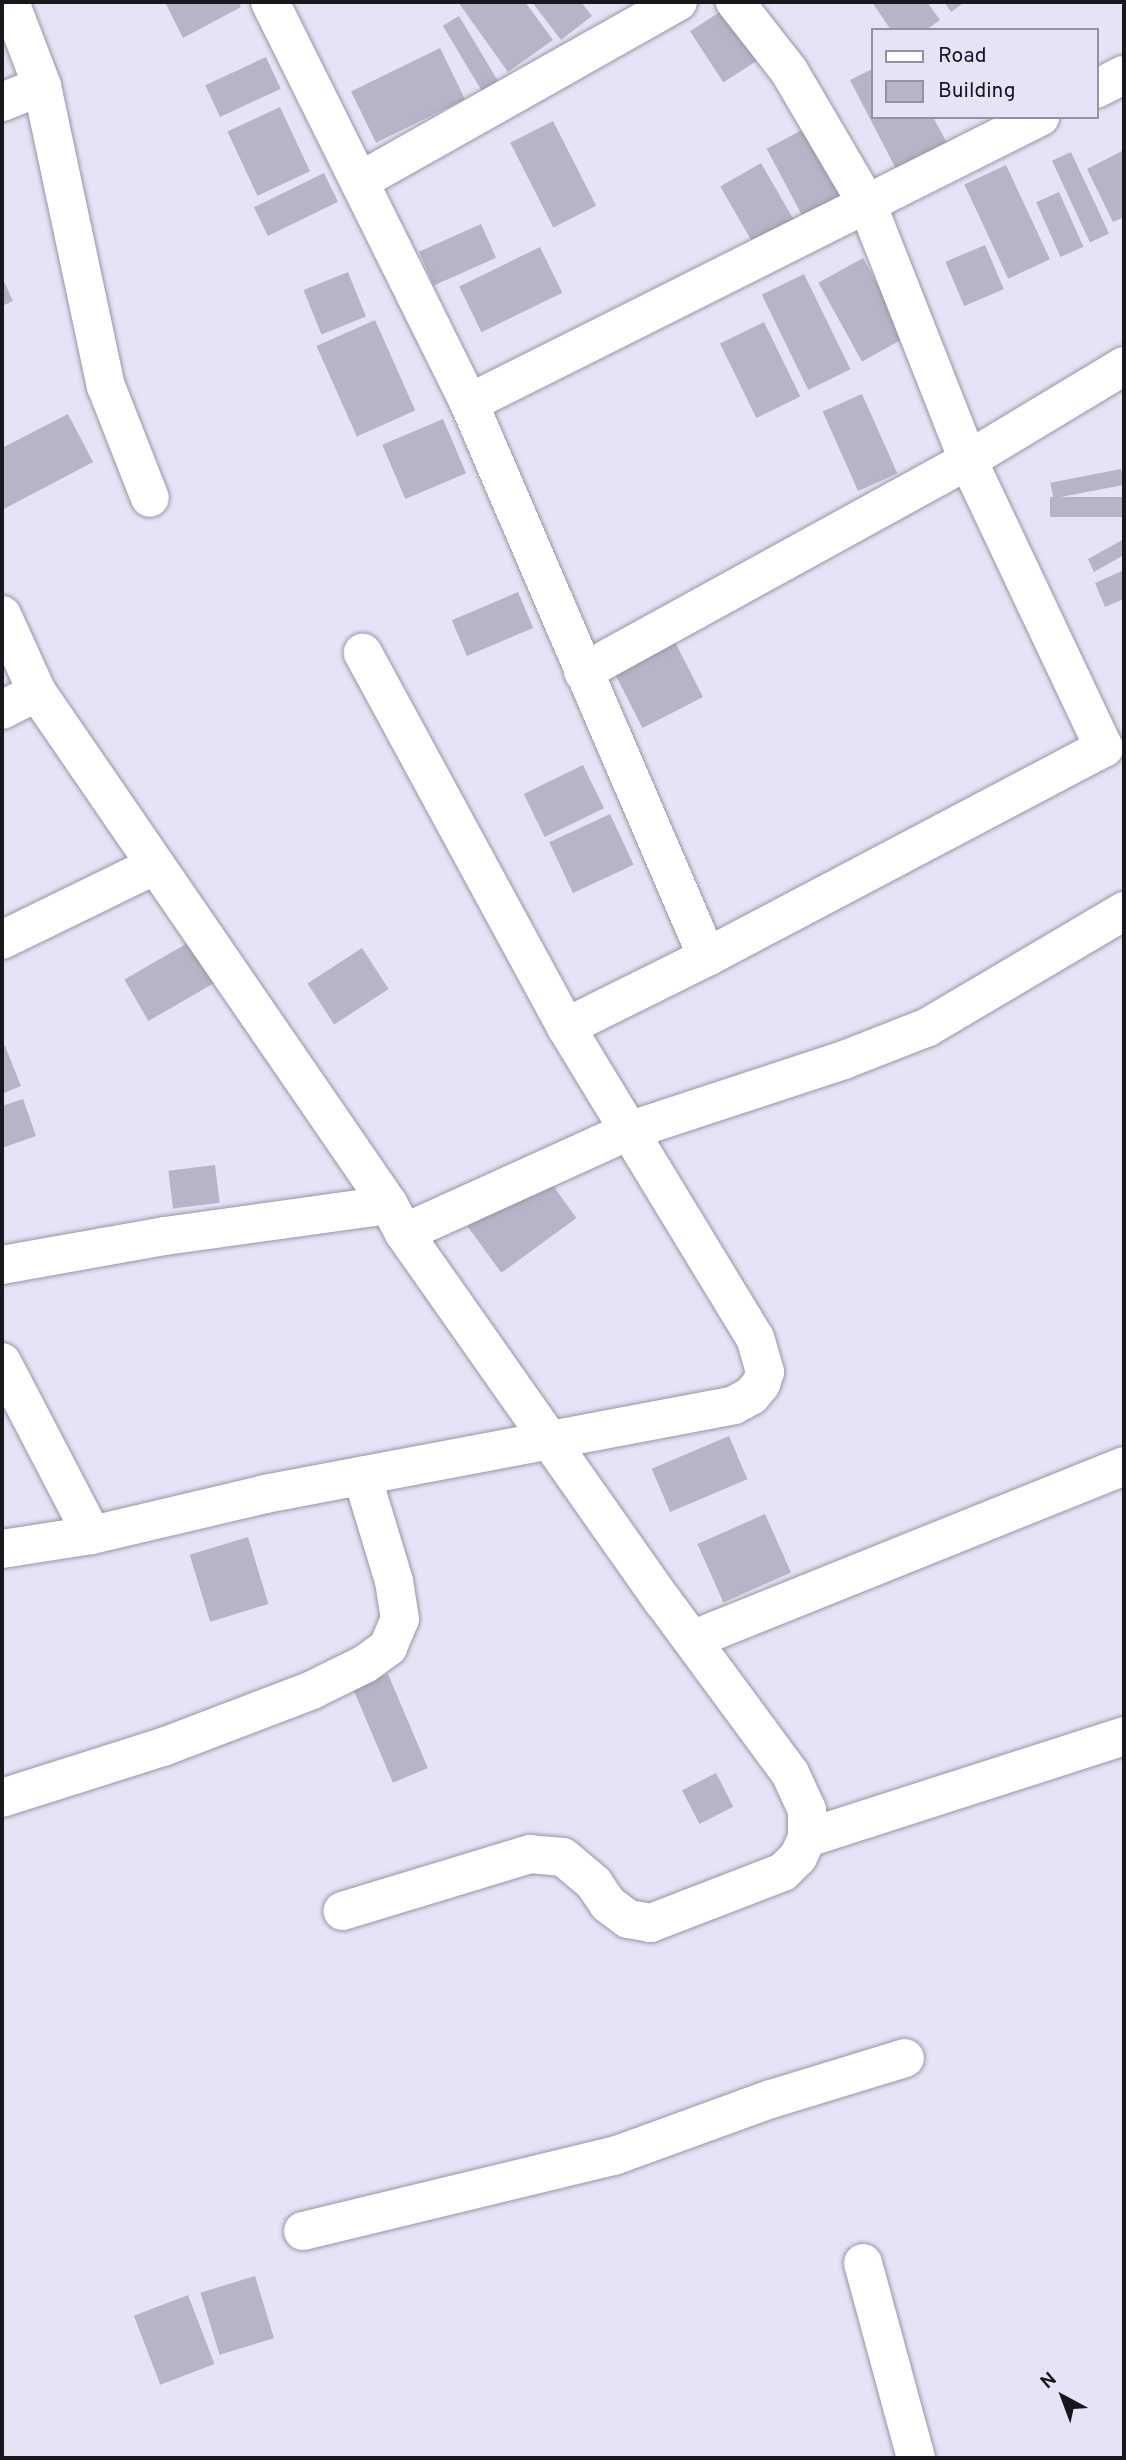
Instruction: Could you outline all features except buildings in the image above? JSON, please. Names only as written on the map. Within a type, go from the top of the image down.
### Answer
[{"type":"street","points":[[10,2],[42,86],[106,386],[150,498]]},
{"type":"street","points":[[270,2],[469,403],[707,957]]},
{"type":"street","points":[[360,181],[678,2]]},
{"type":"street","points":[[566,1027],[707,957],[1114,742],[968,460],[867,204],[789,71],[735,2]]},
{"type":"street","points":[[1098,88],[1124,75]]},
{"type":"street","points":[[2,102],[42,86]]},
{"type":"street","points":[[469,403],[1036,119]]},
{"type":"street","points":[[583,672],[968,460],[1124,366]]},
{"type":"street","points":[[2,615],[37,692],[396,1219],[663,1601],[694,1639],[790,1773],[807,1810],[807,1838],[798,1857],[783,1872],[651,1923],[628,1919],[608,1904],[594,1883],[563,1857],[530,1854],[342,1911]]},
{"type":"street","points":[[2,1549],[92,1535],[265,1494],[734,1405],[751,1396],[761,1384],[765,1372],[755,1338],[566,1027],[363,653]]},
{"type":"street","points":[[2,710],[37,692]]},
{"type":"street","points":[[2,940],[156,866]]},
{"type":"street","points":[[2,1265],[165,1236],[396,1219],[631,1130],[844,1060],[928,1027],[1124,911]]},
{"type":"street","points":[[2,1362],[92,1535]]},
{"type":"street","points":[[694,1639],[1124,1466]]},
{"type":"street","points":[[2,1798],[163,1747],[300,1694],[365,1664],[388,1647],[400,1619],[394,1581],[362,1476]]},
{"type":"street","points":[[807,1838],[1124,1736]]},
{"type":"street","points":[[303,2231],[614,2156],[771,2099],[905,2058]]},
{"type":"street","points":[[863,2263],[916,2458]]}]
